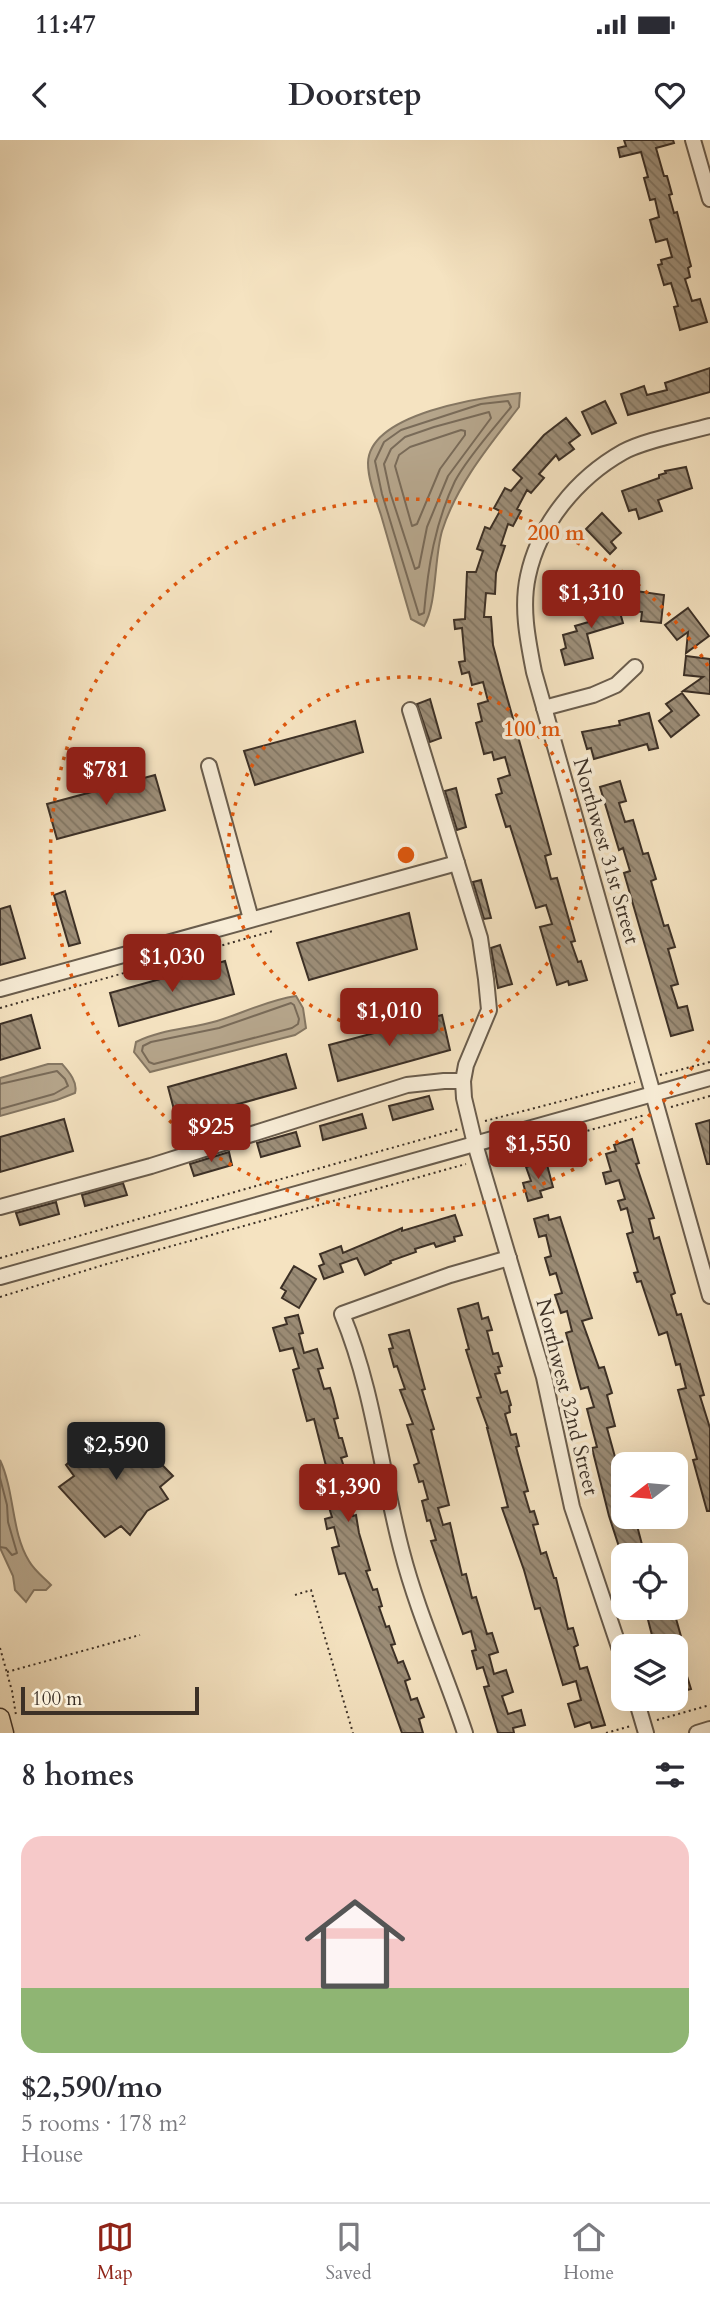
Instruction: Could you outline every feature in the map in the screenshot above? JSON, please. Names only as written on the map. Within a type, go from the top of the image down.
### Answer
[{"type":"street","points":[[693,140],[710,199]]},
{"type":"street","name":"Northwest 31st Street","points":[[710,426],[625,451],[599,468],[553,514],[540,541],[528,577],[526,627],[534,672],[710,1296]]},
{"type":"street","points":[[544,708],[593,695],[616,685],[635,667]]},
{"type":"street","points":[[0,1206],[151,1166],[407,1084],[463,1081],[489,1010],[480,938],[410,710]]},
{"type":"street","points":[[209,766],[251,919]]},
{"type":"street","points":[[0,989],[457,863]]},
{"type":"street","points":[[0,1277],[710,1079]]},
{"type":"street","name":"Northwest 32nd Street","points":[[463,1081],[470,1126],[544,1377],[572,1507],[614,1634]]},
{"type":"street","points":[[465,1733],[420,1611],[402,1553],[368,1395],[353,1341],[342,1314],[450,1275],[509,1258]]},
{"type":"street","points":[[640,1711],[645,1728]]},
{"type":"street","points":[[697,1733],[710,1729]]},
{"type":"path","points":[[0,1008],[273,931]]},
{"type":"path","points":[[0,1258],[470,1126],[710,1062]]},
{"type":"path","points":[[0,1297],[100,1266],[710,1096]]},
{"type":"path","points":[[295,1594],[311,1590],[353,1733]]},
{"type":"path","points":[[7,1672],[140,1635]]},
{"type":"path","points":[[0,1648],[7,1672],[7,1725]]},
{"type":"path","points":[[606,1733],[645,1728],[710,1705]]},
{"type":"water","points":[[520,393],[519,407],[475,466],[448,514],[439,542],[431,606],[424,626],[411,619],[369,476],[368,463],[373,446],[387,432],[430,411]]},
{"type":"water","points":[[296,996],[303,1008],[306,1028],[295,1035],[150,1072],[134,1052],[136,1042],[146,1038],[217,1021]]},
{"type":"water","points":[[48,1064],[62,1064],[74,1081],[75,1093],[0,1116],[0,1078]]},
{"type":"water","points":[[0,1460],[23,1550],[33,1567],[51,1585],[46,1590],[34,1590],[26,1602],[15,1590],[13,1576],[0,1548]]},
{"type":"building","points":[[624,140],[673,140],[674,143],[656,148],[664,176],[667,176],[672,194],[669,195],[674,213],[677,212],[691,266],[688,268],[690,277],[685,279],[692,301],[700,299],[707,322],[680,330],[674,307],[678,306],[671,283],[664,285],[658,265],[662,264],[661,260],[672,257],[667,239],[656,242],[650,220],[659,217],[655,199],[650,200],[644,178],[648,177],[641,152],[620,157],[618,148],[626,146]]},
{"type":"building","points":[[710,368],[710,392],[628,415],[621,394],[644,386],[647,395],[667,390],[665,383]]},
{"type":"building","points":[[605,401],[616,423],[592,434],[582,412]]},
{"type":"building","points":[[566,418],[580,435],[569,443],[574,449],[559,460],[556,455],[539,474],[544,478],[531,493],[527,490],[517,509],[521,511],[513,526],[508,524],[501,545],[505,546],[496,573],[495,594],[486,593],[484,617],[491,617],[493,645],[551,854],[545,856],[551,879],[557,878],[575,941],[571,942],[587,980],[569,985],[568,981],[557,985],[540,927],[552,924],[546,905],[536,908],[510,826],[506,827],[496,795],[502,793],[498,779],[510,775],[505,757],[494,760],[492,752],[484,754],[476,723],[482,721],[478,704],[488,701],[483,682],[472,685],[469,672],[462,674],[459,662],[465,661],[462,628],[455,629],[454,620],[465,619],[467,572],[476,572],[483,551],[477,549],[485,527],[490,529],[500,511],[494,508],[505,488],[511,491],[522,478],[513,470],[544,435]]},
{"type":"building","points":[[686,467],[692,488],[658,500],[662,511],[639,519],[636,509],[629,511],[622,491],[659,478],[665,471]]},
{"type":"building","points":[[602,513],[621,533],[611,542],[616,548],[610,554],[586,529]]},
{"type":"building","points":[[629,590],[664,595],[661,623],[641,621],[642,612],[627,610]]},
{"type":"building","points":[[615,595],[623,623],[587,634],[593,658],[565,665],[561,650],[566,648],[563,635],[577,631],[575,626],[592,621],[590,614],[595,612],[592,602]]},
{"type":"building","points":[[688,608],[709,636],[686,653],[688,632],[677,640],[665,625]]},
{"type":"building","points":[[686,656],[710,659],[710,694],[683,691],[703,677],[684,675]]},
{"type":"building","points":[[682,693],[699,715],[671,737],[659,721],[672,711],[666,704]]},
{"type":"building","points":[[430,699],[441,738],[430,742],[417,704]]},
{"type":"building","points":[[649,713],[658,748],[649,750],[647,744],[594,759],[591,748],[587,749],[582,732],[620,725],[619,721]]},
{"type":"building","points":[[355,721],[363,752],[255,785],[244,751]]},
{"type":"building","points":[[155,775],[165,810],[57,839],[47,804]]},
{"type":"building","points":[[620,781],[626,801],[619,803],[625,822],[633,820],[643,854],[648,853],[656,879],[651,881],[664,926],[668,925],[675,947],[668,949],[678,984],[671,986],[678,1008],[687,1006],[693,1030],[671,1036],[624,873],[630,871],[623,848],[619,850],[600,787]]},
{"type":"building","points":[[456,788],[466,827],[457,830],[445,791]]},
{"type":"building","points":[[481,880],[491,918],[484,919],[473,882]]},
{"type":"building","points":[[65,891],[80,943],[69,946],[54,895]]},
{"type":"building","points":[[10,906],[25,958],[0,965],[0,909]]},
{"type":"building","points":[[409,913],[417,949],[309,980],[297,943]]},
{"type":"building","points":[[500,945],[512,984],[498,988],[491,948]]},
{"type":"building","points":[[225,961],[234,994],[119,1026],[110,993]]},
{"type":"building","points":[[31,1015],[40,1048],[0,1060],[0,1024]]},
{"type":"building","points":[[442,1015],[450,1050],[338,1081],[329,1045]]},
{"type":"building","points":[[286,1054],[296,1088],[177,1121],[168,1087]]},
{"type":"building","points":[[429,1096],[433,1109],[393,1120],[389,1106]]},
{"type":"building","points":[[362,1114],[366,1128],[323,1140],[320,1126]]},
{"type":"building","points":[[64,1119],[73,1151],[0,1172],[0,1137]]},
{"type":"building","points":[[710,1120],[710,1164],[707,1164],[696,1124]]},
{"type":"building","points":[[296,1132],[300,1146],[261,1157],[257,1143]]},
{"type":"building","points":[[632,1139],[639,1163],[636,1164],[654,1218],[649,1219],[654,1239],[659,1237],[675,1293],[671,1295],[677,1315],[681,1314],[704,1395],[700,1396],[710,1428],[710,1511],[707,1511],[693,1460],[697,1459],[678,1390],[686,1388],[680,1364],[676,1365],[667,1332],[659,1335],[641,1281],[637,1282],[634,1273],[638,1272],[627,1234],[633,1232],[627,1208],[621,1210],[618,1201],[625,1199],[619,1180],[606,1184],[603,1173],[611,1171],[606,1154],[616,1151],[614,1145]]},
{"type":"building","points":[[229,1152],[232,1165],[194,1176],[190,1164]]},
{"type":"building","points":[[546,1161],[553,1187],[540,1191],[542,1197],[528,1201],[523,1183],[531,1181],[526,1167]]},
{"type":"building","points":[[123,1183],[127,1195],[85,1206],[82,1195]]},
{"type":"building","points":[[56,1202],[59,1214],[20,1225],[16,1213]]},
{"type":"building","points":[[455,1215],[462,1235],[454,1237],[455,1241],[436,1247],[434,1243],[415,1249],[416,1252],[390,1261],[391,1263],[365,1275],[357,1258],[340,1264],[343,1272],[324,1279],[319,1266],[324,1264],[320,1254],[341,1246],[343,1253],[402,1228],[402,1231]]},
{"type":"building","points":[[548,1215],[549,1220],[560,1217],[592,1318],[582,1321],[599,1368],[604,1367],[612,1393],[607,1395],[615,1426],[607,1428],[614,1452],[611,1452],[611,1522],[592,1448],[597,1447],[587,1409],[594,1407],[588,1387],[581,1389],[566,1333],[572,1331],[567,1311],[561,1313],[555,1295],[562,1293],[556,1273],[550,1275],[545,1258],[551,1256],[546,1235],[539,1237],[534,1219]]},
{"type":"building","points":[[294,1266],[316,1279],[299,1308],[282,1298],[286,1291],[281,1288]]},
{"type":"building","points":[[478,1303],[482,1319],[488,1317],[492,1330],[487,1331],[493,1354],[498,1353],[502,1366],[498,1367],[500,1373],[495,1374],[501,1393],[507,1391],[511,1405],[510,1412],[505,1414],[511,1435],[516,1434],[519,1446],[516,1447],[528,1491],[524,1492],[530,1512],[534,1511],[538,1524],[533,1525],[541,1554],[546,1552],[556,1578],[568,1629],[573,1628],[578,1645],[574,1647],[580,1669],[587,1667],[605,1725],[592,1728],[590,1722],[575,1727],[568,1704],[581,1700],[576,1681],[563,1685],[540,1608],[535,1609],[502,1508],[508,1507],[488,1428],[477,1398],[481,1397],[466,1350],[469,1349],[458,1309]]},
{"type":"building","points":[[298,1315],[303,1333],[299,1334],[304,1353],[317,1349],[323,1368],[318,1369],[324,1389],[330,1388],[333,1398],[338,1418],[334,1419],[347,1456],[341,1458],[353,1494],[348,1495],[370,1570],[366,1571],[373,1590],[377,1589],[382,1606],[379,1607],[386,1627],[389,1626],[395,1644],[391,1645],[398,1663],[403,1661],[410,1679],[405,1681],[411,1700],[417,1698],[424,1717],[419,1719],[423,1733],[402,1733],[345,1573],[339,1574],[332,1548],[339,1546],[334,1527],[327,1529],[325,1519],[332,1517],[318,1472],[327,1470],[314,1419],[307,1421],[293,1370],[299,1368],[293,1348],[280,1351],[273,1328],[287,1324],[285,1318]]},
{"type":"building","points":[[409,1330],[425,1389],[422,1390],[434,1429],[431,1430],[449,1505],[438,1508],[443,1525],[450,1523],[462,1575],[466,1574],[472,1598],[476,1597],[487,1634],[492,1633],[498,1652],[489,1655],[494,1674],[506,1670],[513,1692],[502,1696],[508,1714],[521,1710],[525,1725],[513,1728],[514,1733],[498,1733],[484,1687],[489,1686],[483,1667],[477,1669],[472,1651],[476,1650],[471,1631],[463,1634],[431,1541],[436,1540],[422,1501],[428,1499],[423,1481],[419,1482],[414,1465],[419,1463],[407,1425],[413,1424],[400,1390],[405,1389],[389,1349],[393,1348],[389,1335]]},
{"type":"building","points":[[126,1428],[173,1476],[160,1487],[168,1499],[147,1511],[130,1535],[121,1526],[105,1537],[59,1487],[74,1476],[66,1465],[104,1430],[112,1439]]},
{"type":"building","points":[[614,1530],[638,1530],[642,1543],[618,1543]]},
{"type":"building","points":[[648,1620],[676,1620],[680,1634],[652,1634]]}]
